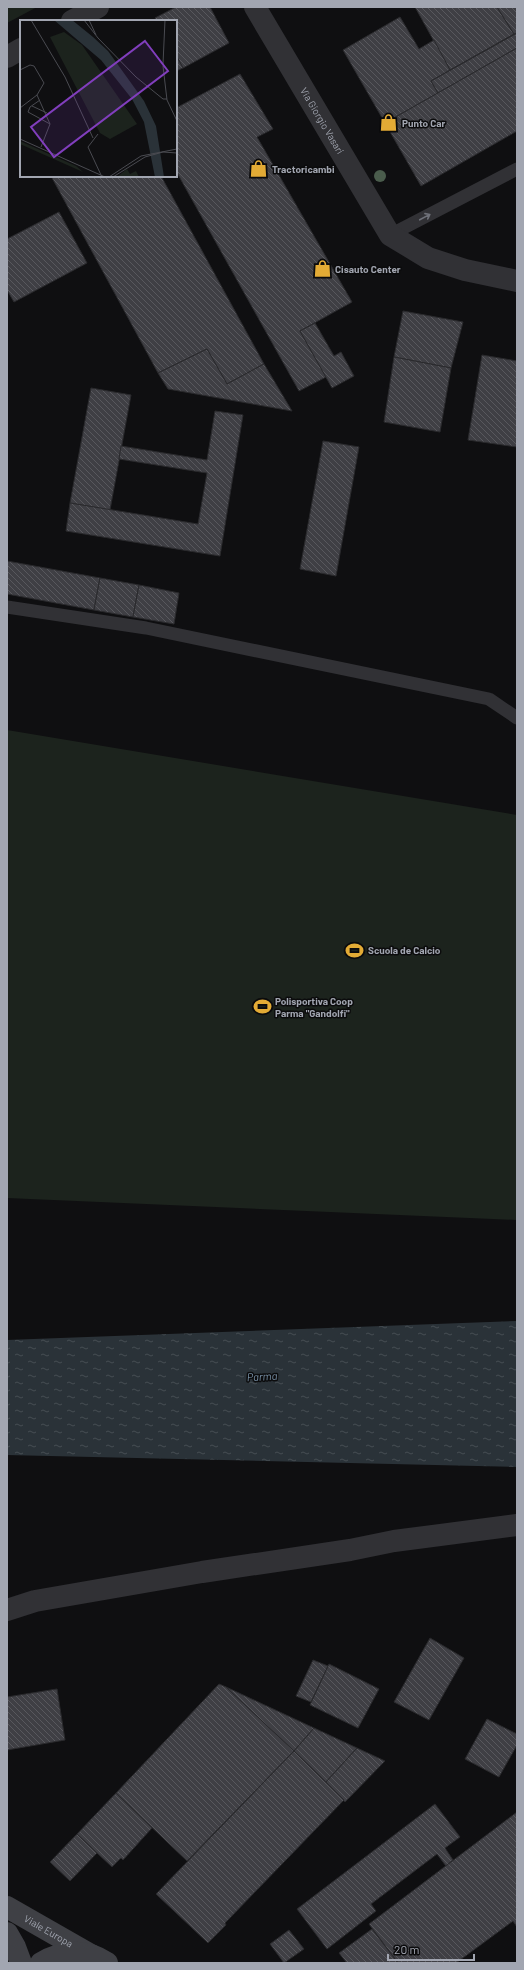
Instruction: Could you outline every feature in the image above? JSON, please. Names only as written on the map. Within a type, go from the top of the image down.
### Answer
[{"type":"main road","name":"Viale Europa","points":[[7,1907],[99,1959]]},
{"type":"main road","points":[[7,1933],[16,1948],[21,1963]]},
{"type":"main road","name":"Viale Europa","points":[[41,1963],[60,1954],[70,1953],[99,1959]]},
{"type":"street","points":[[74,20],[98,7]]},
{"type":"street","name":"Via Giorgio Vasari","points":[[255,7],[390,235],[428,258],[465,270],[517,282]]},
{"type":"street","points":[[7,57],[20,50]]},
{"type":"street","points":[[7,1610],[35,1601],[202,1572],[343,1551],[394,1541],[517,1525]]},
{"type":"lane","points":[[390,235],[517,169]]},
{"type":"lane","points":[[7,607],[146,628],[489,699],[517,718]]},
{"type":"shaded area","points":[[7,7],[37,7],[7,23]]},
{"type":"shaded area","name":"Polisportiva Coop Parma \"Gandolfi\"","points":[[7,730],[517,815],[517,1220],[7,1198]]},
{"type":"water","name":"Parma","points":[[517,1321],[517,1467],[7,1455],[7,1340]]},
{"type":"building","points":[[176,7],[210,7],[229,43],[183,68],[177,57],[177,20],[156,20],[155,18]]},
{"type":"building","points":[[415,7],[497,7],[514,34],[450,70]]},
{"type":"building","points":[[497,7],[517,7],[517,33],[514,34]]},
{"type":"building","points":[[400,17],[419,49],[434,40],[450,70],[431,81],[438,93],[385,123],[343,50]]},
{"type":"building","points":[[517,33],[517,48],[438,93],[431,81]]},
{"type":"building","points":[[517,48],[517,131],[421,186],[385,123]]},
{"type":"building","points":[[177,57],[183,68],[177,71]]},
{"type":"building","points":[[240,74],[273,129],[257,137],[352,302],[300,331],[326,377],[299,391],[177,173],[177,107]]},
{"type":"building","points":[[52,177],[162,177],[264,364],[227,384],[207,349],[158,373]]},
{"type":"building","points":[[59,212],[87,263],[14,302],[7,290],[7,239]]},
{"type":"building","points":[[403,311],[463,322],[451,368],[394,357]]},
{"type":"building","points":[[315,323],[334,356],[341,352],[354,376],[332,388],[300,331]]},
{"type":"building","points":[[207,349],[227,384],[264,364],[292,411],[168,389],[158,373]]},
{"type":"building","points":[[482,355],[517,361],[517,447],[468,440]]},
{"type":"building","points":[[394,357],[451,368],[440,432],[384,422]]},
{"type":"building","points":[[91,388],[131,395],[110,510],[70,503]]},
{"type":"building","points":[[215,411],[243,415],[220,556],[66,531],[70,503],[198,524],[207,473],[119,459],[121,446],[207,460]]},
{"type":"building","points":[[323,441],[359,447],[336,576],[300,569]]},
{"type":"building","points":[[7,561],[100,578],[94,610],[7,594]]},
{"type":"building","points":[[100,578],[139,585],[133,617],[94,610]]},
{"type":"building","points":[[139,585],[179,593],[174,624],[133,617]]},
{"type":"building","points":[[430,1638],[464,1658],[429,1720],[394,1702]]},
{"type":"building","points":[[313,1660],[328,1666],[311,1702],[296,1696]]},
{"type":"building","points":[[329,1664],[379,1689],[358,1728],[310,1705]]},
{"type":"building","points":[[219,1684],[226,1687],[294,1751],[187,1861],[116,1793]]},
{"type":"building","points":[[226,1687],[314,1728],[294,1751]]},
{"type":"building","points":[[57,1689],[65,1740],[7,1750],[7,1697]]},
{"type":"building","points":[[487,1719],[517,1734],[517,1745],[499,1777],[465,1759]]},
{"type":"building","points":[[314,1728],[357,1748],[326,1782],[294,1751]]},
{"type":"building","points":[[357,1748],[385,1761],[345,1802],[326,1782]]},
{"type":"building","points":[[294,1751],[344,1800],[225,1923],[226,1925],[208,1943],[156,1894]]},
{"type":"building","points":[[116,1793],[152,1828],[123,1860],[121,1858],[112,1867],[77,1834]]},
{"type":"building","points":[[435,1804],[460,1837],[445,1848],[453,1860],[446,1866],[437,1854],[371,1904],[376,1911],[327,1949],[297,1909]]},
{"type":"building","points":[[517,1812],[517,1927],[513,1921],[456,1963],[398,1963],[369,1924]]},
{"type":"building","points":[[77,1834],[97,1853],[70,1881],[50,1862]]},
{"type":"building","points":[[372,1929],[398,1963],[347,1963],[339,1953]]},
{"type":"building","points":[[289,1930],[304,1949],[284,1963],[270,1944]]},
{"type":"place","name":"Punto Car","points":[[389,123]]},
{"type":"place","name":"Tractoricambi","points":[[259,169]]},
{"type":"place","name":"Cisauto Center","points":[[322,269]]},
{"type":"place","name":"Scuola de Calcio","points":[[355,950]]},
{"type":"place","name":"Polisportiva Coop Parma \"Gandolfi\"","points":[[262,1007]]}]
